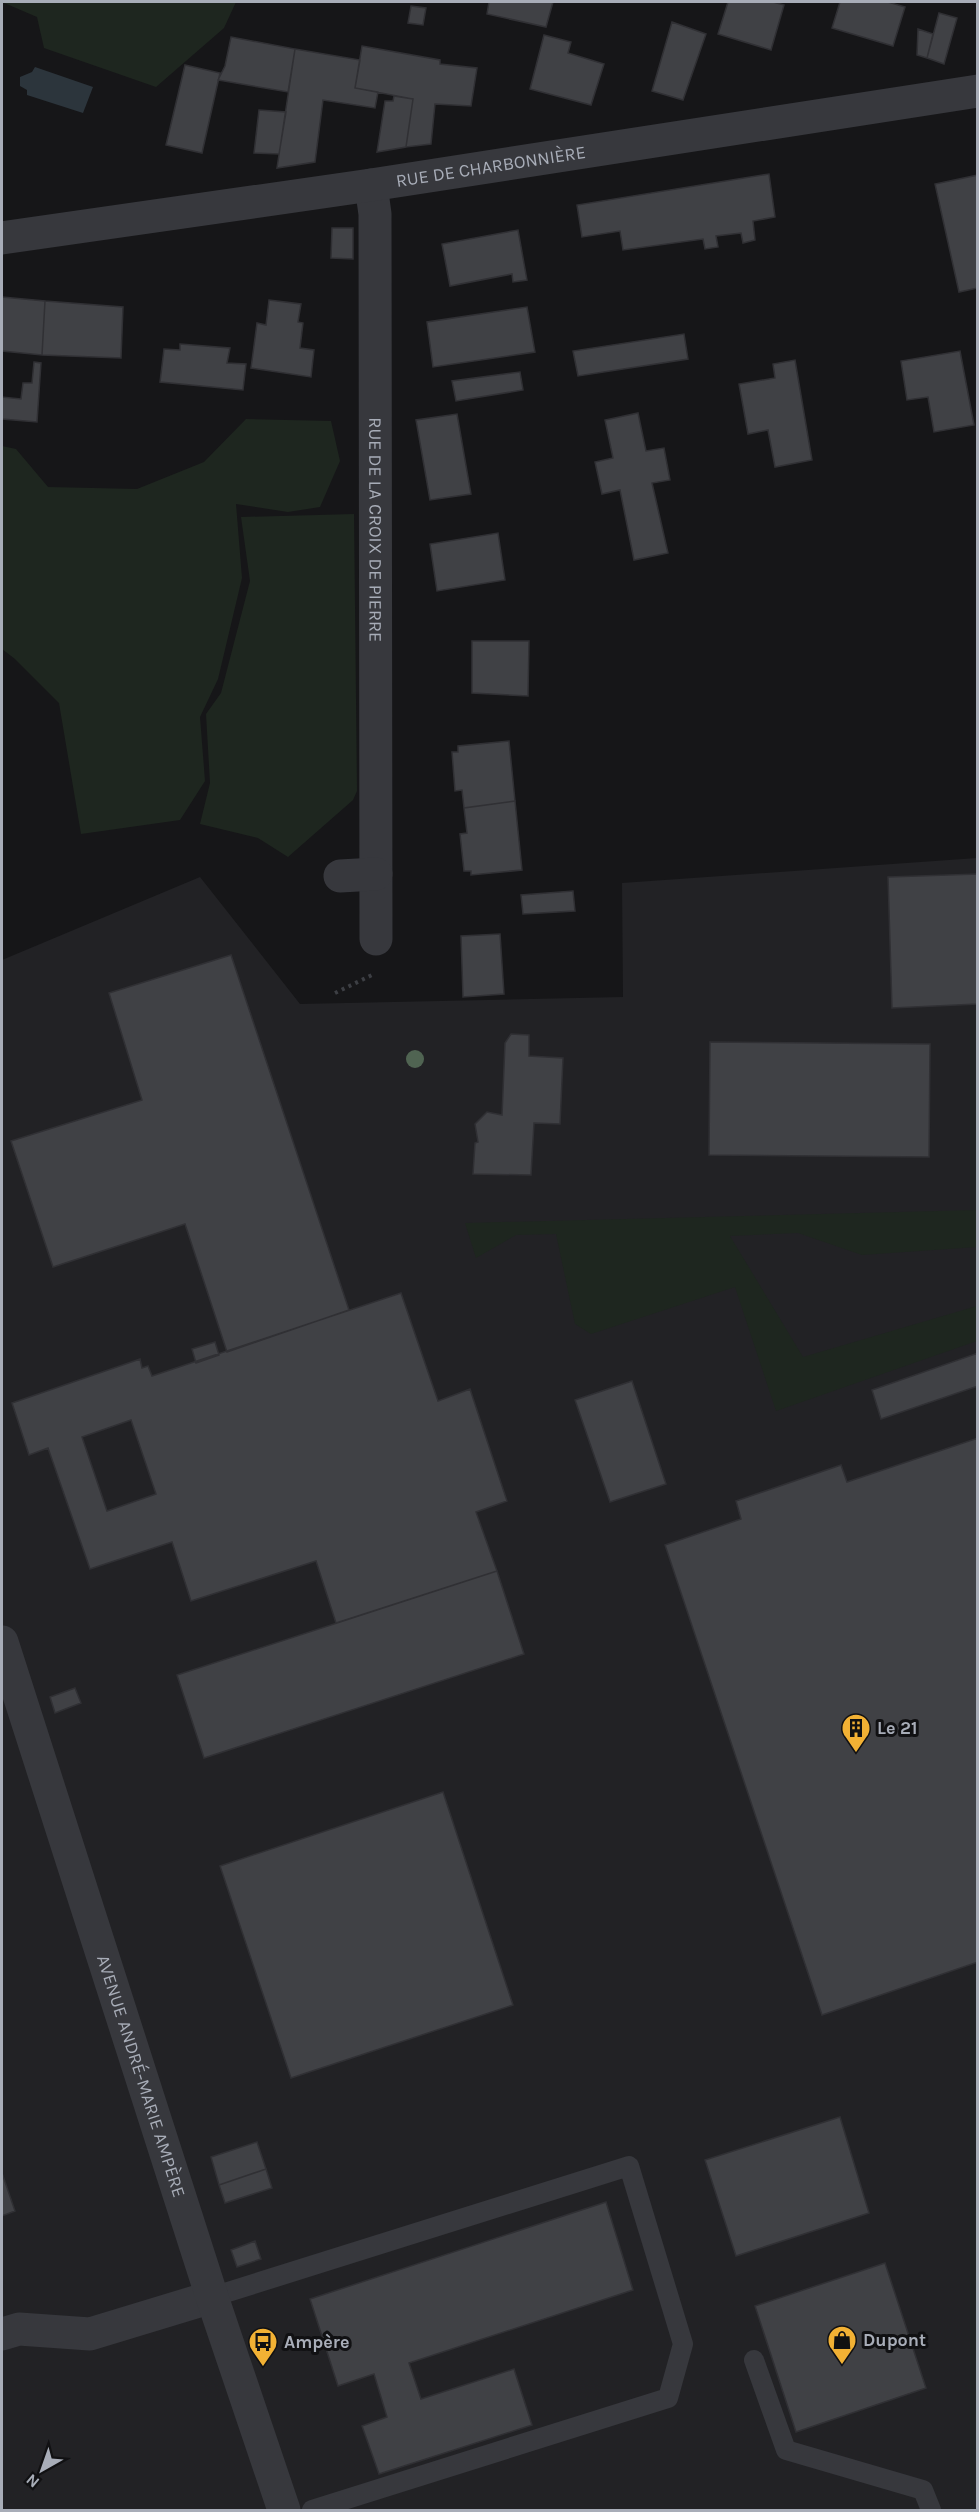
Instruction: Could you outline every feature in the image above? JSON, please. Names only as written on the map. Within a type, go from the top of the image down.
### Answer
[{"type":"street","name":"RUE DE CHARBONNIÈRE","points":[[2,238],[371,185],[978,91]]},
{"type":"street","name":"RUE DE LA CROIX DE PIERRE","points":[[371,185],[375,214],[376,939]]},
{"type":"street","points":[[340,876],[376,874]]},
{"type":"street","name":"AVENUE ANDRÉ-MARIE AMPÈRE","points":[[2,1642],[212,2297],[284,2511]]},
{"type":"street","points":[[2,2334],[19,2328],[90,2334],[212,2297]]},
{"type":"lane","points":[[212,2297],[629,2166],[683,2344],[668,2398],[312,2511]]},
{"type":"lane","points":[[754,2360],[786,2450],[923,2490],[931,2511]]},
{"type":"shaded area","points":[[2,2],[236,2],[224,28],[156,87],[44,48],[37,17]]},
{"type":"shaded area","points":[[35,67],[93,87],[83,113],[27,95],[27,90],[20,86],[20,77],[32,72]]},
{"type":"shaded area","points":[[246,419],[331,421],[340,461],[320,507],[288,512],[236,504],[242,578],[218,679],[200,717],[205,781],[180,820],[81,834],[59,703],[2,649],[2,446],[16,449],[48,487],[137,489],[204,462]]},
{"type":"shaded area","points":[[354,514],[357,791],[353,800],[288,857],[258,838],[200,824],[210,783],[206,714],[221,693],[250,581],[241,517]]},
{"type":"shaded area","points":[[977,858],[977,2510],[2,2510],[2,960],[200,877],[300,1004],[623,997],[622,883]]},
{"type":"shaded area","points":[[977,1210],[977,1247],[862,1255],[798,1233],[730,1236],[803,1357],[977,1306],[977,1341],[776,1411],[735,1287],[591,1334],[575,1324],[556,1234],[516,1235],[476,1258],[465,1223]]},
{"type":"building","points":[[489,2],[553,2],[546,27],[487,14]]},
{"type":"building","points":[[728,2],[773,2],[784,5],[771,50],[718,34]]},
{"type":"building","points":[[840,2],[888,2],[905,7],[893,46],[832,28]]},
{"type":"building","points":[[411,6],[426,8],[423,25],[408,23]]},
{"type":"building","points":[[939,13],[957,18],[944,64],[927,58]]},
{"type":"building","points":[[672,22],[706,34],[683,100],[652,91]]},
{"type":"building","points":[[918,29],[933,34],[927,58],[917,55]]},
{"type":"building","points":[[544,35],[571,42],[568,53],[604,64],[591,105],[530,89]]},
{"type":"building","points":[[231,37],[295,49],[288,92],[218,80],[225,66]]},
{"type":"building","points":[[362,46],[440,60],[440,64],[477,68],[471,106],[435,104],[431,144],[406,147],[413,99],[355,88]]},
{"type":"building","points":[[295,49],[360,60],[355,88],[378,92],[375,108],[323,100],[315,162],[277,168]]},
{"type":"building","points":[[185,65],[220,73],[202,153],[166,145]]},
{"type":"building","points":[[394,96],[413,99],[406,147],[377,152],[385,101],[393,101]]},
{"type":"building","points":[[259,110],[286,112],[279,154],[254,153]]},
{"type":"building","points":[[769,174],[775,217],[753,221],[755,240],[743,243],[741,233],[716,236],[718,247],[705,249],[703,239],[623,250],[620,231],[582,237],[577,205]]},
{"type":"building","points":[[978,175],[978,288],[959,292],[935,184]]},
{"type":"building","points":[[332,228],[353,228],[353,259],[331,258]]},
{"type":"building","points":[[518,230],[527,280],[513,282],[512,274],[450,286],[442,244]]},
{"type":"building","points":[[2,297],[45,301],[42,355],[2,351]]},
{"type":"building","points":[[269,300],[301,304],[298,322],[303,323],[300,348],[314,350],[311,377],[251,368],[257,323],[266,325]]},
{"type":"building","points":[[45,301],[123,307],[121,358],[42,355]]},
{"type":"building","points":[[527,307],[535,352],[433,367],[427,322]]},
{"type":"building","points":[[684,334],[688,359],[578,376],[573,351]]},
{"type":"building","points":[[180,344],[230,348],[227,363],[246,364],[243,390],[160,382],[164,349],[180,350]]},
{"type":"building","points":[[960,351],[974,425],[934,432],[928,397],[907,400],[901,361]]},
{"type":"building","points":[[795,360],[812,460],[775,467],[768,430],[748,434],[739,384],[775,378],[773,364]]},
{"type":"building","points":[[34,362],[41,363],[37,422],[2,419],[2,397],[21,399],[23,383],[32,383]]},
{"type":"building","points":[[520,372],[523,390],[456,401],[452,381]]},
{"type":"building","points":[[638,413],[646,451],[664,448],[670,480],[652,483],[668,553],[634,560],[620,490],[602,494],[595,462],[613,458],[605,420]]},
{"type":"building","points":[[457,414],[471,494],[430,500],[416,420]]},
{"type":"building","points":[[498,533],[505,580],[437,591],[430,544]]},
{"type":"building","points":[[472,641],[529,641],[528,696],[472,693]]},
{"type":"building","points":[[509,741],[515,801],[464,808],[462,790],[455,791],[452,752],[458,752],[458,746]]},
{"type":"building","points":[[515,801],[522,870],[471,875],[471,871],[464,871],[460,834],[467,833],[464,808]]},
{"type":"building","points":[[978,874],[978,1004],[892,1008],[888,877]]},
{"type":"building","points":[[573,891],[575,911],[523,914],[521,895]]},
{"type":"building","points":[[500,934],[504,994],[463,997],[461,936]]},
{"type":"building","points":[[231,955],[349,1310],[227,1352],[185,1224],[53,1267],[11,1141],[142,1100],[109,993]]},
{"type":"building","points":[[511,1034],[529,1035],[529,1056],[563,1058],[560,1124],[534,1123],[531,1175],[473,1174],[475,1143],[478,1142],[475,1124],[487,1112],[502,1115],[505,1043]]},
{"type":"building","points":[[710,1042],[930,1044],[929,1157],[709,1155]]},
{"type":"building","points":[[401,1293],[438,1401],[470,1389],[507,1501],[476,1512],[497,1571],[336,1623],[316,1561],[191,1601],[172,1542],[90,1569],[48,1448],[29,1455],[12,1403],[140,1359],[142,1368],[148,1366],[152,1376]],"holes":[[[131,1420],[156,1494],[107,1511],[82,1437]]]},
{"type":"building","points":[[215,1342],[219,1355],[196,1363],[192,1349]]},
{"type":"building","points":[[978,1353],[978,1386],[881,1419],[872,1390]]},
{"type":"building","points":[[632,1381],[666,1484],[610,1502],[575,1400]]},
{"type":"building","name":"Le 21","points":[[978,1438],[978,1962],[822,2015],[665,1545],[741,1519],[736,1501],[841,1465],[847,1482]]},
{"type":"building","points":[[497,1571],[524,1654],[204,1758],[177,1675]]},
{"type":"building","points":[[75,1688],[81,1703],[55,1713],[50,1697]]},
{"type":"building","points":[[443,1792],[513,2005],[291,2078],[220,1866]]},
{"type":"building","points":[[840,2117],[869,2213],[736,2256],[705,2160]]},
{"type":"building","points":[[257,2142],[266,2169],[219,2185],[211,2157]]},
{"type":"building","points":[[266,2169],[272,2188],[225,2203],[219,2185]]},
{"type":"building","points":[[2,2173],[15,2211],[2,2216]]},
{"type":"building","points":[[606,2202],[633,2290],[409,2363],[421,2399],[514,2369],[532,2425],[379,2474],[362,2426],[387,2417],[374,2374],[338,2386],[310,2299]]},
{"type":"building","points":[[255,2241],[261,2259],[237,2267],[231,2250]]},
{"type":"building","points":[[885,2263],[926,2388],[796,2432],[755,2306]]},
{"type":"place","name":"Le 21","points":[[856,1754]]},
{"type":"place","name":"Dupont","points":[[842,2366]]},
{"type":"place","name":"Ampère","points":[[263,2368]]}]
